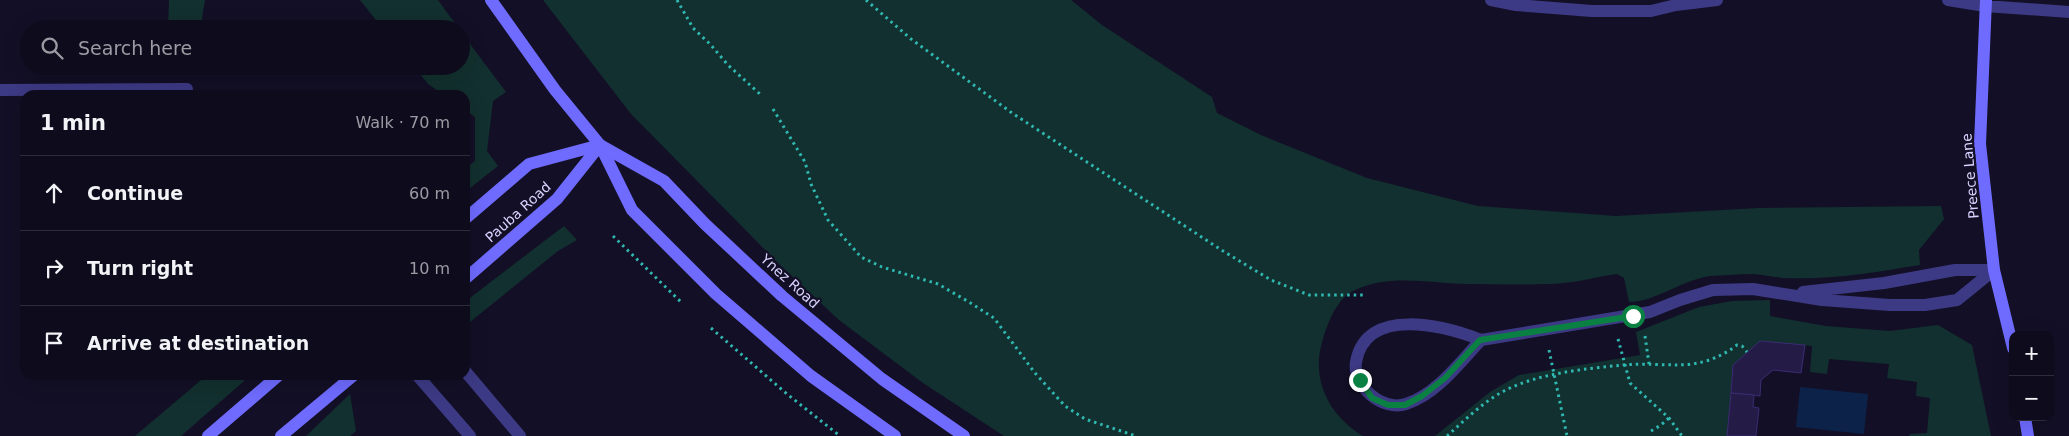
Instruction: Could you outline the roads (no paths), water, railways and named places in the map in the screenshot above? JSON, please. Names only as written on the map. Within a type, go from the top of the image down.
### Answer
[{"type":"main road","name":"Ynez Road","points":[[491,0],[555,90],[600,145],[632,210],[716,294],[811,376],[895,436]]},
{"type":"main road","name":"Preece Lane","points":[[1986,3],[1980,144],[1994,270],[2009,332]]},
{"type":"main road","name":"Ynez Road","points":[[600,145],[664,182],[705,224],[782,296],[882,379],[964,436]]},
{"type":"main road","name":"Pauba Road","points":[[470,215],[529,164],[600,145]]},
{"type":"main road","name":"Pauba Road","points":[[470,275],[557,199],[600,145]]},
{"type":"main road","points":[[208,436],[273,380]]},
{"type":"main road","points":[[281,436],[348,380]]},
{"type":"main road","points":[[2026,421],[2028,436]]},
{"type":"street","points":[[1492,0],[1516,5],[1592,11],[1651,12],[1676,5],[1717,0]]},
{"type":"street","points":[[1948,0],[2069,12]]},
{"type":"street","points":[[0,90],[187,89]]},
{"type":"street","points":[[1787,293],[1884,283],[1955,270],[1994,270]]},
{"type":"street","points":[[1480,340],[1445,378],[1422,396],[1405,405],[1388,405],[1372,398],[1360,380],[1356,364],[1362,345],[1380,330],[1405,324],[1428,325],[1459,332],[1480,340],[1650,312],[1680,300],[1714,290],[1753,289],[1842,302],[1925,305],[1957,300],[1994,270]]},
{"type":"street","points":[[470,378],[520,436]]},
{"type":"street","points":[[421,380],[470,436]]},
{"type":"water","points":[[1800,387],[1868,394],[1864,434],[1796,427]]}]
